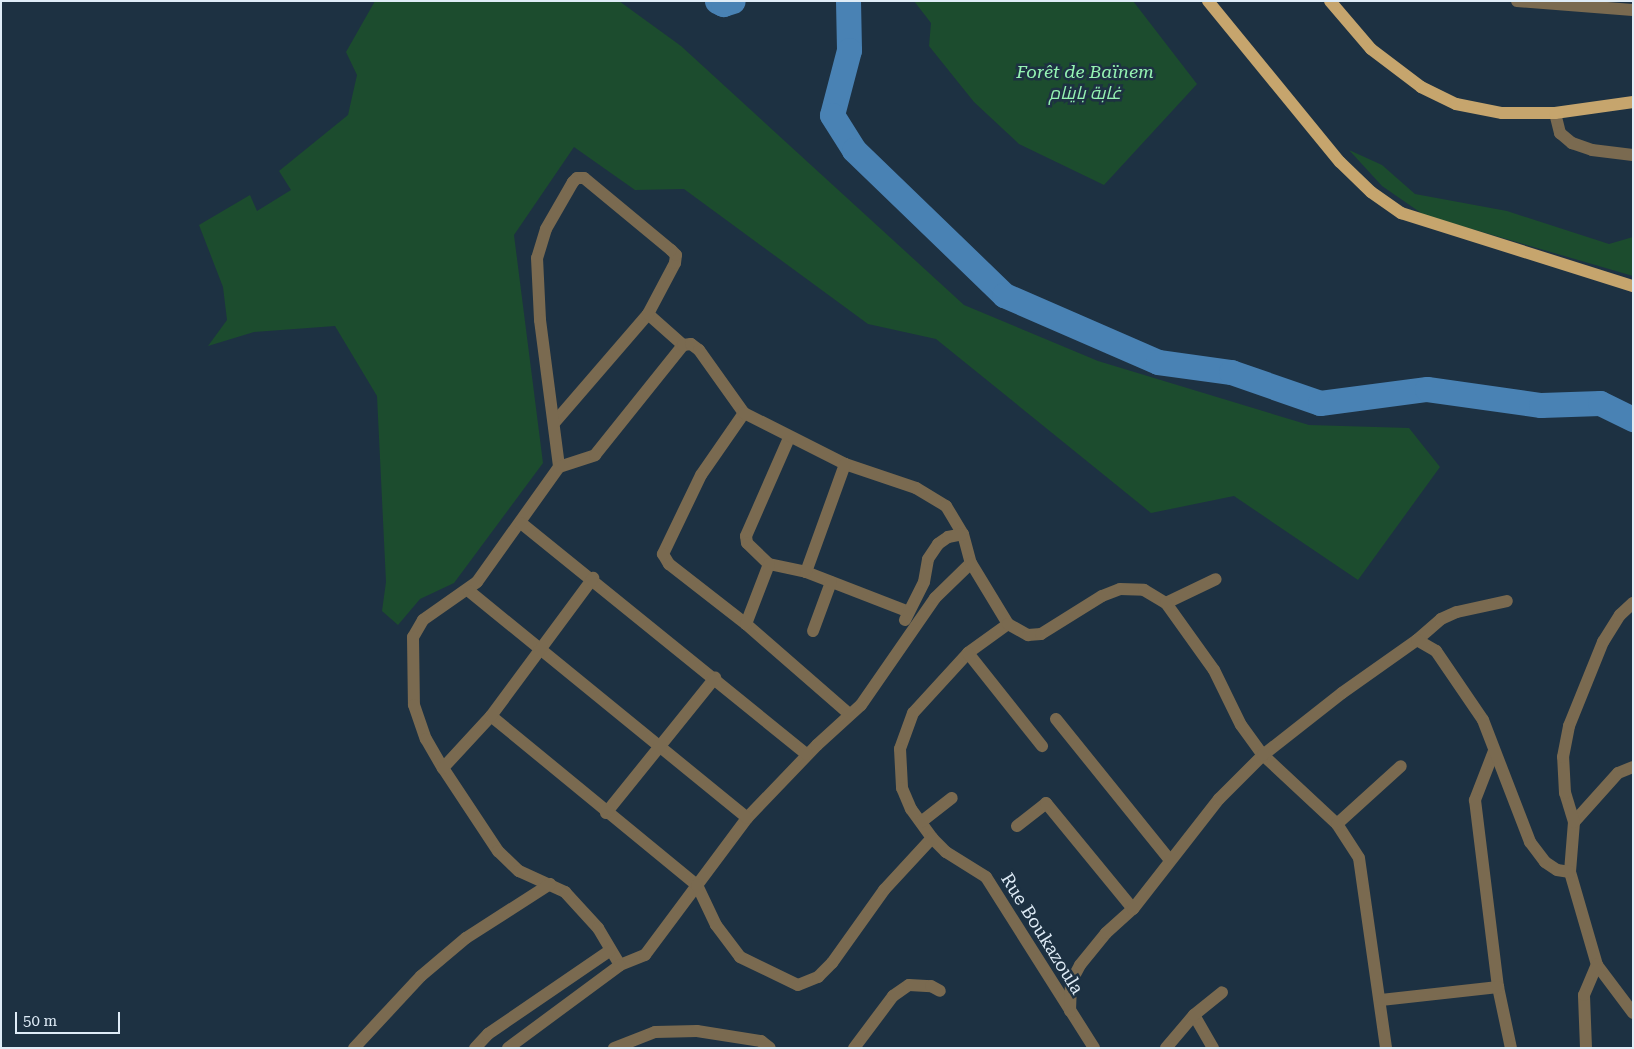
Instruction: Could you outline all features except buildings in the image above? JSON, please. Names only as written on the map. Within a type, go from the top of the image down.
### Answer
[{"type":"main road","points":[[1208,1],[1340,162],[1371,192],[1401,212],[1633,286]]},
{"type":"main road","points":[[1330,1],[1371,50],[1421,87],[1456,104],[1502,113],[1555,113],[1633,102]]},
{"type":"street","points":[[1518,1],[1633,10]]},
{"type":"street","points":[[1555,113],[1560,133],[1572,143],[1592,150],[1633,155]]},
{"type":"street","points":[[554,424],[648,314],[675,262],[676,255],[584,178],[577,178],[546,229],[537,258],[540,320],[558,467]]},
{"type":"street","points":[[648,314],[683,345]]},
{"type":"street","points":[[620,965],[609,951],[598,928],[565,892],[519,871],[498,851],[443,768],[426,739],[414,705],[413,637],[423,620],[469,591],[521,523],[558,467],[595,455],[683,345],[691,344],[699,350],[744,413],[788,438],[845,464],[916,488],[938,502],[952,514],[963,534],[971,563],[1008,624],[1028,635],[1041,634],[1102,596],[1120,589],[1144,590],[1166,603],[1214,670],[1242,726],[1263,755],[1337,824],[1359,858],[1386,1048]]},
{"type":"street","points":[[744,413],[701,475],[663,554],[669,564],[746,624],[849,714]]},
{"type":"street","points":[[788,438],[746,536],[753,551],[769,564],[806,572],[907,616],[924,582],[928,559],[938,544],[948,537],[963,534]]},
{"type":"street","points":[[806,572],[845,464]]},
{"type":"street","points":[[521,523],[593,578],[807,755]]},
{"type":"street","points":[[508,1048],[620,965],[645,955],[747,818],[807,755],[861,704],[886,671],[935,598],[971,563]]},
{"type":"street","points":[[746,624],[769,564]]},
{"type":"street","points":[[443,768],[491,716],[539,648],[593,578]]},
{"type":"street","points":[[1166,603],[1216,579]]},
{"type":"street","points":[[814,630],[831,582]]},
{"type":"street","points":[[469,591],[747,818]]},
{"type":"street","points":[[1070,1011],[1074,973],[1106,934],[1133,909],[1169,859],[1219,799],[1263,755],[1342,692],[1417,640],[1441,619],[1457,612],[1507,601]]},
{"type":"street","points":[[1633,604],[1620,615],[1603,642],[1569,726],[1563,757],[1565,794],[1574,822],[1570,872],[1597,964],[1633,1013]]},
{"type":"street","name":"Rue Boukazoula","points":[[1008,624],[968,653],[913,713],[900,749],[902,788],[932,838],[946,852],[986,877],[1028,939],[1094,1048]]},
{"type":"street","points":[[1417,640],[1436,651],[1471,699],[1483,720],[1530,842],[1545,862],[1557,870],[1570,872]]},
{"type":"street","points":[[968,653],[1042,746]]},
{"type":"street","points":[[606,813],[658,745],[714,678]]},
{"type":"street","points":[[491,716],[606,813],[697,885],[716,925],[740,957],[798,985],[818,977],[832,963],[884,890],[932,838]]},
{"type":"street","points":[[1056,719],[1169,859]]},
{"type":"street","points":[[1494,751],[1475,800],[1498,987],[1511,1048]]},
{"type":"street","points":[[1337,824],[1400,766]]},
{"type":"street","points":[[1574,822],[1618,773],[1633,767]]},
{"type":"street","points":[[921,822],[952,798]]},
{"type":"street","points":[[1017,826],[1046,803],[1133,909]]},
{"type":"street","points":[[354,1048],[421,976],[466,938],[550,884]]},
{"type":"street","points":[[475,1048],[488,1034],[609,951]]},
{"type":"street","points":[[1586,1048],[1584,995],[1597,964]]},
{"type":"street","points":[[854,1048],[893,996],[909,985],[931,986],[940,992]]},
{"type":"street","points":[[1380,1000],[1498,987]]},
{"type":"street","points":[[1166,1048],[1194,1015],[1222,992]]},
{"type":"street","points":[[1194,1015],[1212,1048]]},
{"type":"street","points":[[614,1048],[655,1032],[697,1031],[761,1041],[770,1048]]},
{"type":"green space","points":[[375,1],[619,1],[681,46],[964,305],[1098,361],[1309,425],[1409,428],[1440,467],[1358,580],[1234,496],[1151,513],[936,339],[868,324],[684,189],[635,190],[574,147],[514,235],[543,463],[454,583],[420,599],[398,625],[382,611],[386,582],[377,396],[335,326],[254,332],[208,346],[227,320],[223,287],[199,225],[250,195],[257,211],[291,190],[279,171],[348,115],[357,75],[346,52]]},
{"type":"green space","name":"Forêt de Baïnem غابة باينام","points":[[914,1],[1133,1],[1197,84],[1104,185],[1019,144],[974,102],[929,46],[931,23]]},
{"type":"green space","points":[[1349,150],[1382,165],[1415,194],[1507,211],[1609,244],[1633,237],[1633,276],[1424,215],[1382,186]]},
{"type":"waterway","points":[[717,1],[723,4],[733,1]]},
{"type":"waterway","points":[[848,1],[849,50],[832,115],[854,150],[1004,295],[1158,362],[1231,372],[1320,403],[1427,389],[1541,405],[1600,403],[1633,419]]}]
